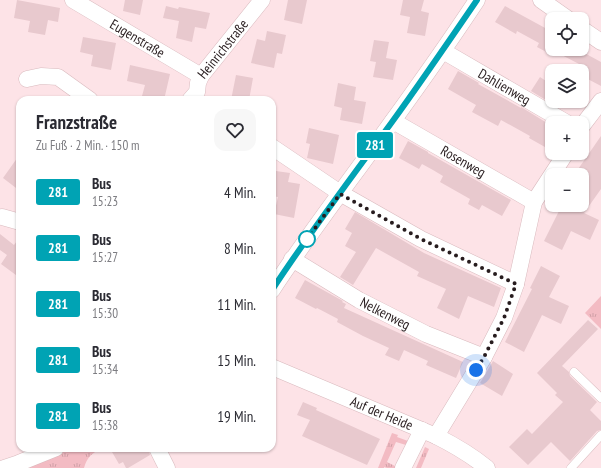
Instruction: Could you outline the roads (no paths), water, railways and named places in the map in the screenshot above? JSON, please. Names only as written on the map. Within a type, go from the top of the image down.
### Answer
[{"type":"street","name":"Eugenstraße","points":[[73,0],[201,76]]},
{"type":"street","name":"Heinrichstraße","points":[[198,96],[198,83],[201,76],[262,0]]},
{"type":"street","points":[[276,284],[292,259],[393,121],[478,0]]},
{"type":"street","points":[[542,0],[558,12]]},
{"type":"street","points":[[589,34],[601,42]]},
{"type":"street","name":"Dahlienweg","points":[[443,51],[555,116]]},
{"type":"street","points":[[27,79],[42,76],[58,77],[84,96]]},
{"type":"street","points":[[589,117],[601,101]]},
{"type":"street","name":"Rosenweg","points":[[393,121],[534,202]]},
{"type":"street","points":[[276,149],[340,194],[421,239],[516,284]]},
{"type":"street","points":[[403,468],[484,357],[504,318],[516,284],[534,202],[561,160]]},
{"type":"street","points":[[2,217],[16,221]]},
{"type":"street","name":"Nelkenweg","points":[[292,259],[359,300],[426,334],[484,357]]},
{"type":"street","name":"Auf der Heide","points":[[276,369],[429,433],[456,446],[475,458],[487,468]]},
{"type":"street","points":[[4,468],[19,464],[47,452]]},
{"type":"street","points":[[159,452],[167,468]]},
{"type":"lane","points":[[574,372],[601,398]]},
{"type":"lane","points":[[571,468],[601,435]]}]
